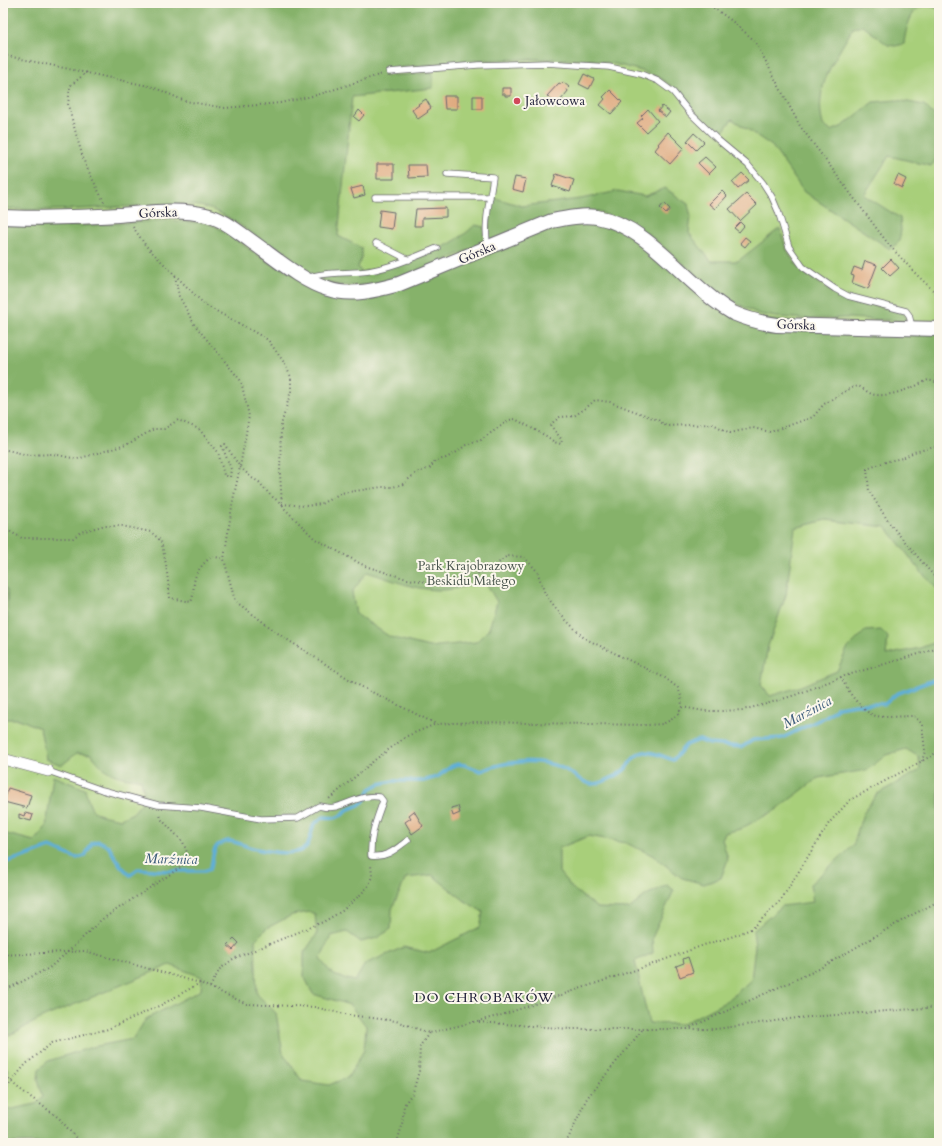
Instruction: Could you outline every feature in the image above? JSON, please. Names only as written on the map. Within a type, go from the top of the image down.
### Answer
[{"type":"street","name":"Górska","points":[[3,217],[48,218],[186,212],[196,213],[217,219],[237,230],[305,279],[321,287],[338,292],[360,292],[399,284],[552,221],[575,217],[596,217],[615,223],[635,234],[653,247],[712,299],[744,317],[766,323],[788,326],[912,327],[939,329]]},
{"type":"street","points":[[3,759],[48,771]]},
{"type":"lane","points":[[389,72],[478,65],[546,63],[609,67],[641,74],[658,81],[673,92],[690,113],[718,140],[748,165],[763,183],[772,197],[778,211],[789,247],[803,267],[828,285],[848,296],[906,311],[909,315],[912,327]]},
{"type":"lane","points":[[447,174],[493,177],[486,234],[488,248]]},
{"type":"lane","points":[[375,197],[490,197]]},
{"type":"lane","points":[[376,243],[409,260]]},
{"type":"lane","points":[[305,279],[317,275],[370,271],[409,260],[437,248]]},
{"type":"lane","points":[[48,771],[102,790],[158,805],[201,808],[261,819],[298,818],[319,806],[340,806],[356,800],[374,796],[380,797],[383,801],[372,832],[371,856],[379,857],[388,855],[408,840]]},
{"type":"path","points":[[707,3],[732,21],[755,41],[800,126],[889,245],[939,296]]},
{"type":"path","points":[[3,54],[153,87],[186,101],[225,108],[280,103],[317,95],[389,72]]},
{"type":"path","points":[[87,72],[70,86],[68,105],[85,164],[104,203],[114,215]]},
{"type":"path","points":[[129,214],[133,227],[146,246],[205,305],[268,340],[291,377],[290,391],[281,425],[280,474],[282,504]]},
{"type":"path","points":[[174,274],[179,296],[194,324],[241,382],[249,416],[233,500],[224,560],[235,600],[283,637],[360,686],[436,724]]},
{"type":"path","points":[[282,504],[305,506],[321,504],[341,493],[382,486],[393,487],[403,484],[416,473],[430,468],[435,461],[446,458],[457,452],[466,444],[481,440],[509,420],[515,419],[548,437],[554,442],[561,444],[562,440],[551,426],[552,422],[560,417],[574,416],[595,400],[610,402],[658,420],[666,426],[713,424],[730,433],[753,428],[770,432],[812,417],[824,404],[850,388],[858,386],[871,394],[882,396],[919,385],[928,380],[939,383]]},
{"type":"path","points":[[3,449],[28,455],[53,454],[77,459],[126,445],[154,430],[164,430],[178,420],[199,430],[218,452],[224,475],[230,477],[231,469],[222,446],[225,444],[240,467],[259,482],[270,495],[282,504],[284,508],[315,539],[365,566],[407,578],[434,583],[469,578],[496,565],[507,556],[524,556],[537,571],[545,594],[562,616],[584,638],[665,678],[678,688],[681,696],[682,707],[679,713],[663,724],[474,722],[436,724],[407,736],[376,759],[337,793],[319,806]]},
{"type":"path","points":[[939,446],[914,452],[903,458],[888,461],[867,470],[869,491],[890,524],[939,582]]},
{"type":"path","points":[[3,528],[22,538],[73,538],[81,532],[102,526],[122,526],[151,532],[161,541],[166,564],[170,598],[191,602],[194,595],[194,581],[200,567],[212,556],[224,560]]},
{"type":"path","points":[[682,707],[704,711],[742,710],[795,695],[841,677],[939,648]]},
{"type":"path","points":[[841,677],[847,691],[867,712],[876,716],[914,716],[922,724],[925,751],[922,761]]},
{"type":"path","points":[[3,955],[85,950],[200,983],[247,1004],[314,1007],[356,1016],[396,1021],[429,1033],[502,1015],[734,936],[753,928],[782,900],[829,824],[850,800],[933,755],[939,750]]},
{"type":"path","points":[[3,991],[49,968],[101,920],[181,867],[188,855],[183,842],[161,819],[158,805]]},
{"type":"path","points":[[210,987],[220,969],[233,959],[323,922],[342,911],[369,885],[372,876],[371,856]]},
{"type":"path","points":[[686,1029],[819,969],[908,917],[939,901]]},
{"type":"path","points":[[3,1095],[11,1082],[26,1064],[52,1043],[108,1029],[161,1005],[200,983]]},
{"type":"path","points":[[476,1022],[570,1029],[716,1029],[797,1018],[939,1007]]},
{"type":"path","points":[[566,1143],[588,1098],[643,1029]]},
{"type":"path","points":[[397,1143],[402,1125],[404,1104],[413,1092],[419,1071],[420,1046],[429,1033]]},
{"type":"path","points":[[3,1074],[11,1082],[59,1118],[80,1143]]},
{"type":"green space","name":"Park Krajobrazowy Beskidu Małego","points":[[3,3],[939,3],[939,1143],[3,1143]]},
{"type":"green space","points":[[3,3],[939,3],[939,10],[934,7],[927,6],[917,9],[907,26],[904,44],[895,46],[888,45],[863,26],[853,28],[833,62],[823,86],[821,111],[823,125],[831,131],[843,126],[873,102],[897,100],[924,105],[939,120],[939,156],[931,166],[889,156],[864,195],[900,218],[901,230],[899,242],[890,249],[804,192],[772,146],[732,119],[720,136],[693,110],[677,90],[660,78],[642,71],[592,60],[546,59],[479,60],[385,69],[386,76],[433,73],[433,88],[352,97],[338,236],[362,248],[362,257],[358,267],[361,272],[407,261],[436,251],[463,235],[475,225],[484,227],[483,244],[428,267],[387,281],[366,285],[347,286],[330,283],[313,276],[244,228],[217,212],[200,206],[171,204],[55,210],[3,208]]},
{"type":"green space","points":[[665,188],[688,204],[691,217],[689,233],[711,261],[738,261],[780,228],[788,253],[804,272],[826,288],[848,299],[900,311],[905,315],[905,321],[847,318],[808,319],[776,317],[759,314],[718,293],[648,234],[598,211],[490,242],[488,237],[492,197],[522,206],[581,199],[618,191],[645,196]]},
{"type":"green space","name":"Park Krajobrazowy Beskidu Małego","points":[[164,220],[205,223],[217,227],[268,262],[347,299],[545,228],[580,221],[610,225],[636,240],[732,317],[939,333],[939,591],[922,573],[886,527],[826,520],[795,528],[786,595],[768,646],[761,685],[770,696],[796,688],[837,671],[847,649],[865,631],[881,630],[888,637],[886,655],[920,648],[939,641],[939,1143],[3,1143],[3,1111],[36,1104],[43,1097],[38,1079],[39,1069],[48,1061],[92,1047],[133,1039],[146,1019],[201,990],[202,977],[170,965],[44,1017],[10,1035],[3,1034],[3,833],[34,841],[46,827],[53,776],[85,789],[92,809],[95,812],[105,816],[120,819],[133,813],[145,799],[141,780],[113,774],[103,767],[91,754],[77,753],[62,765],[46,759],[40,728],[19,719],[3,719],[3,642],[8,635],[7,590],[3,585],[3,225],[63,226]],"holes":[[[367,572],[403,584],[430,590],[451,589],[485,581],[497,602],[489,629],[476,642],[429,647],[390,637],[356,614],[352,592]],[[906,749],[919,757],[920,770],[877,794],[863,813],[853,846],[810,884],[813,902],[782,906],[753,931],[755,946],[751,980],[727,1001],[682,1024],[649,1023],[635,961],[653,953],[652,938],[674,890],[667,885],[646,895],[629,909],[597,908],[572,888],[559,872],[559,848],[589,836],[626,843],[652,855],[682,878],[704,884],[721,878],[728,859],[722,839],[725,833],[740,829],[776,810],[818,778],[867,770],[886,755]],[[432,875],[465,901],[483,912],[480,927],[429,953],[404,947],[365,964],[355,981],[333,975],[320,959],[331,936],[347,932],[361,942],[377,938],[391,929],[392,909],[406,878]],[[310,912],[315,914],[317,934],[304,953],[304,976],[313,994],[350,1005],[366,1026],[364,1050],[348,1077],[329,1085],[302,1081],[283,1053],[276,1013],[257,994],[255,940],[267,928],[292,915]]]},
{"type":"green space","points":[[3,1063],[8,1070],[6,1085],[3,1088]]},
{"type":"building","points":[[584,74],[594,79],[589,89],[579,84]]},
{"type":"building","points":[[563,82],[569,87],[567,89],[568,91],[557,105],[547,96],[559,83],[561,84]]},
{"type":"building","points":[[502,88],[511,88],[511,96],[505,96],[505,94],[502,94]]},
{"type":"building","points":[[610,90],[622,102],[611,114],[600,105],[605,99],[603,97]]},
{"type":"building","points":[[444,96],[457,96],[457,109],[445,109]]},
{"type":"building","points":[[473,96],[482,96],[482,109],[473,109]]},
{"type":"building","points":[[426,99],[431,108],[418,119],[412,110]]},
{"type":"building","points":[[662,106],[670,112],[666,117],[658,111]]},
{"type":"building","points":[[648,109],[658,121],[646,132],[637,123],[643,118],[641,116]]},
{"type":"building","points":[[359,110],[364,115],[359,121],[354,117]]},
{"type":"building","points":[[668,132],[684,148],[670,164],[655,150]]},
{"type":"building","points":[[694,133],[704,142],[696,150],[687,141]]},
{"type":"building","points":[[705,157],[716,167],[709,174],[698,163]]},
{"type":"building","points":[[377,164],[394,164],[394,179],[377,179]]},
{"type":"building","points":[[408,165],[426,165],[427,177],[409,178]]},
{"type":"building","points":[[742,173],[749,180],[738,189],[732,182]]},
{"type":"building","points":[[556,174],[574,180],[570,192],[552,186]]},
{"type":"building","points":[[898,175],[906,179],[902,188],[894,184]]},
{"type":"building","points":[[515,177],[526,179],[523,192],[512,189]]},
{"type":"building","points":[[363,186],[365,195],[354,198],[351,189]]},
{"type":"building","points":[[722,191],[727,196],[715,209],[709,204]]},
{"type":"building","points":[[746,194],[757,205],[740,221],[729,209]]},
{"type":"building","points":[[664,203],[670,209],[666,214],[660,208]]},
{"type":"building","points":[[446,208],[446,217],[422,218],[422,226],[414,226],[416,209]]},
{"type":"building","points":[[380,210],[394,212],[392,229],[378,227]]},
{"type":"building","points":[[740,222],[744,226],[739,232],[734,228]]},
{"type":"building","points":[[745,237],[750,241],[745,247],[740,243]]},
{"type":"building","points":[[891,259],[899,268],[890,276],[882,268]]},
{"type":"building","points":[[865,261],[877,265],[868,289],[852,283],[854,276],[851,275],[854,267],[862,270]]},
{"type":"building","points":[[8,788],[31,795],[27,808],[4,802]]},
{"type":"building","points":[[458,806],[460,813],[453,816],[451,808]]},
{"type":"building","points":[[414,811],[423,826],[412,834],[405,822],[411,818],[409,815]]},
{"type":"building","points":[[25,813],[33,815],[31,821],[19,818],[19,814],[24,816]]},
{"type":"building","points":[[234,938],[239,943],[233,950],[227,945]]},
{"type":"building","points":[[688,957],[693,972],[680,977],[676,966],[684,963],[683,959]]},
{"type":"waterway","name":"Marźnica","points":[[3,863],[50,847],[76,858],[85,856],[92,843],[99,841],[108,846],[121,866],[130,875],[138,869],[204,871],[210,869],[214,851],[217,846],[228,841],[252,848],[280,853],[301,850],[308,845],[314,824],[324,817],[335,818],[342,815],[347,810],[359,805],[364,801],[370,789],[379,784],[393,781],[423,781],[437,777],[452,766],[458,764],[481,771],[501,765],[522,762],[555,765],[584,781],[595,784],[619,774],[636,756],[644,752],[655,753],[673,760],[686,745],[699,740],[710,744],[742,747],[753,740],[782,738],[825,717],[838,707],[855,704],[885,704],[896,694],[939,678]]},
{"type":"place","name":"Jałowcowa","points":[[517,101]]},
{"type":"district","name":"DO CHROBAKÓW","points":[[484,997]]}]
